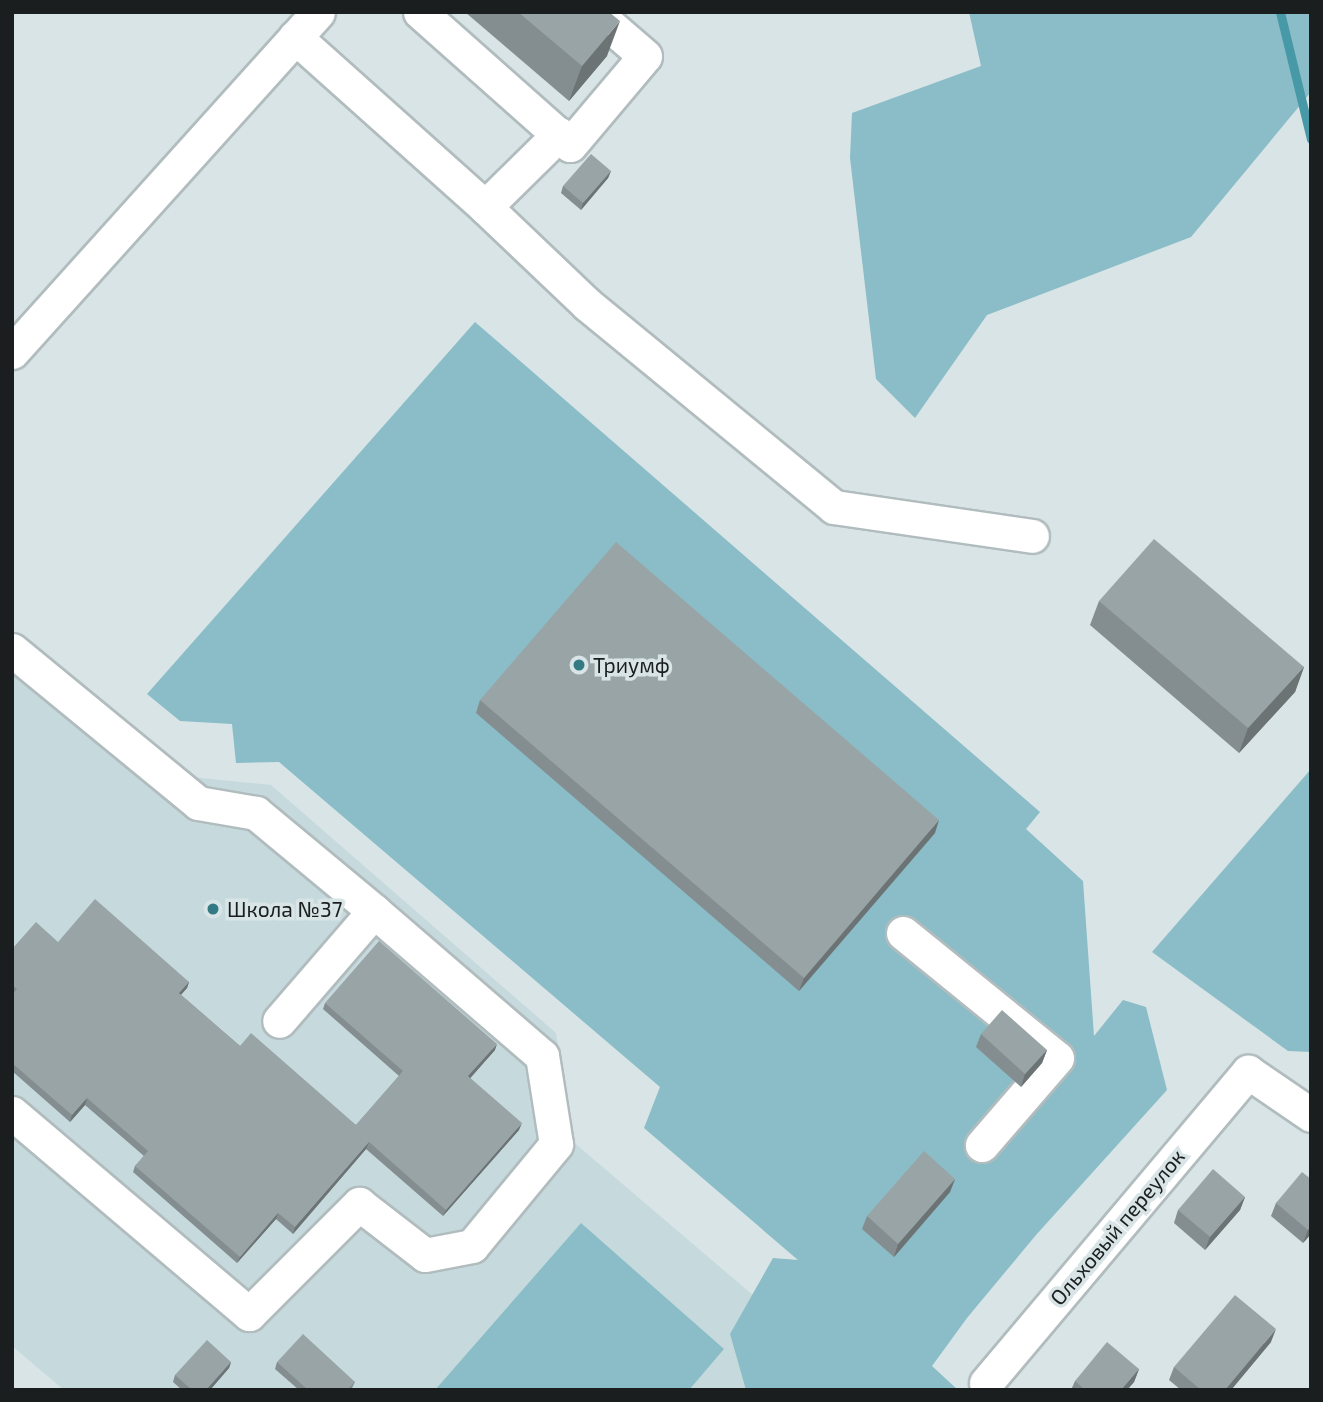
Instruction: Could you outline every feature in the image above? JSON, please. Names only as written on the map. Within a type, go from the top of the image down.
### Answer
[{"type":"street","points":[[12,352],[318,12]]},
{"type":"street","points":[[420,12],[570,145],[645,56],[594,12]]},
{"type":"street","points":[[295,37],[485,207],[587,305],[834,507],[1032,536]]},
{"type":"street","points":[[485,207],[559,134]]},
{"type":"street","points":[[12,650],[198,803],[257,813],[542,1056],[556,1144],[472,1246],[425,1255],[359,1204],[249,1314],[12,1113]]},
{"type":"street","points":[[279,1021],[374,911]]},
{"type":"street","points":[[902,933],[1058,1058],[982,1145]]},
{"type":"street","name":"Ольховый переулок","points":[[986,1383],[1248,1072],[1311,1115]]},
{"type":"shaded area","points":[[969,12],[1311,12],[1311,92],[1191,237],[987,315],[915,418],[876,379],[850,158],[852,113],[981,66]]},
{"type":"shaded area","points":[[475,322],[1040,812],[1026,829],[1083,881],[1094,1036],[1123,1000],[1146,1007],[1167,1090],[1036,1235],[967,1318],[932,1366],[958,1390],[746,1390],[730,1334],[773,1258],[798,1260],[644,1128],[660,1087],[279,762],[236,763],[232,724],[180,721],[147,694]]},
{"type":"shaded area","name":"Школа №37","points":[[12,662],[141,772],[271,785],[556,1033],[571,1140],[802,1337],[757,1390],[64,1390],[12,1346]]},
{"type":"shaded area","points":[[1311,769],[1311,1052],[1288,1051],[1152,952]]},
{"type":"shaded area","points":[[581,1223],[724,1349],[689,1390],[435,1390]]},
{"type":"building","points":[[518,12],[609,12],[620,21],[582,66]]},
{"type":"building","points":[[591,154],[611,171],[583,203],[563,186]]},
{"type":"building","points":[[1154,539],[1304,667],[1248,728],[1099,601]]},
{"type":"building","points":[[616,542],[939,820],[804,978],[480,700]]},
{"type":"building","points":[[95,899],[189,982],[179,993],[240,1046],[251,1033],[356,1125],[403,1071],[325,1003],[379,941],[497,1044],[468,1076],[522,1123],[446,1210],[369,1142],[295,1227],[278,1213],[240,1257],[135,1166],[148,1151],[87,1098],[72,1115],[12,1063],[12,995],[17,989],[12,985],[12,949],[36,922],[58,942]]},
{"type":"building","points":[[1002,1010],[1047,1050],[1025,1074],[981,1034]]},
{"type":"building","points":[[924,1151],[955,1179],[898,1244],[867,1216]]},
{"type":"building","points":[[1213,1169],[1245,1197],[1210,1237],[1178,1210]]},
{"type":"building","points":[[1302,1172],[1311,1179],[1311,1226],[1308,1230],[1276,1203]]},
{"type":"building","points":[[1235,1295],[1276,1329],[1225,1390],[1201,1390],[1174,1367]]},
{"type":"building","points":[[303,1334],[355,1382],[347,1390],[308,1390],[277,1362]]},
{"type":"building","points":[[207,1340],[231,1362],[206,1390],[192,1390],[175,1375]]},
{"type":"building","points":[[1107,1342],[1139,1369],[1121,1390],[1085,1390],[1075,1381]]},
{"type":"waterway","points":[[1280,12],[1311,139]]},
{"type":"place","name":"Триумф","points":[[579,665]]},
{"type":"place","name":"Школа №37","points":[[213,909]]}]
